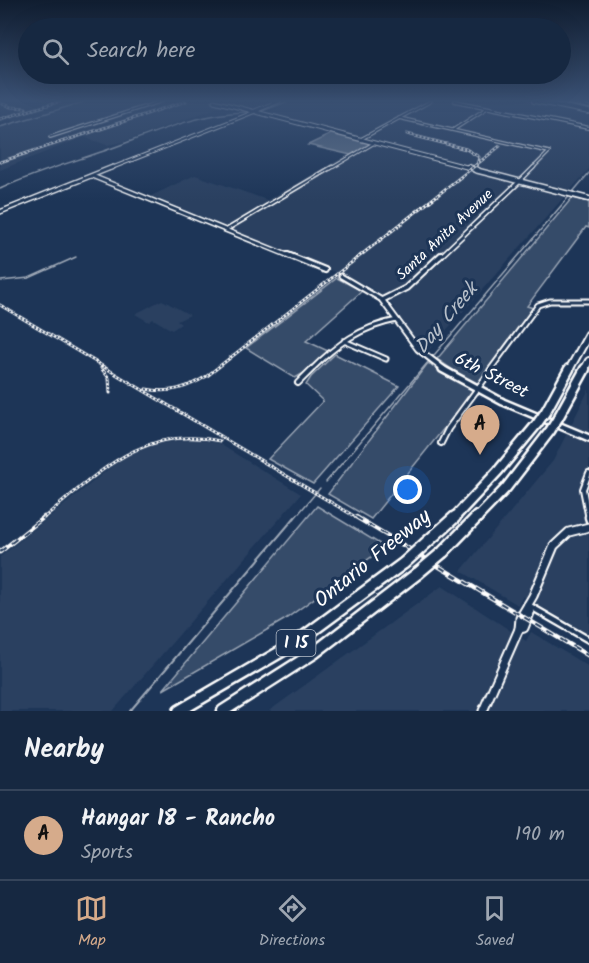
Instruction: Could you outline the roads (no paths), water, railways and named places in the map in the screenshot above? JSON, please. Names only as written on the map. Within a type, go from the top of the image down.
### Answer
[{"type":"highway","name":"Ontario Freeway","points":[[179,711],[294,644],[404,563],[447,526],[490,481],[537,424],[589,334]]},
{"type":"highway","name":"Ontario Freeway","points":[[222,711],[314,653],[443,552],[506,488],[558,418],[589,361]]},
{"type":"main road","points":[[338,134],[589,199]]},
{"type":"street","points":[[50,137],[59,134]]},
{"type":"street","points":[[1,211],[198,134]]},
{"type":"street","points":[[360,140],[370,134]]},
{"type":"street","points":[[471,134],[549,152],[520,181]]},
{"type":"street","points":[[226,230],[374,143]]},
{"type":"street","points":[[92,176],[325,270]]},
{"type":"street","name":"Santa Anita Avenue","points":[[382,300],[406,288],[520,181]]},
{"type":"street","name":"6th Street","points":[[341,276],[382,300],[411,342],[435,364],[479,389],[589,438]]},
{"type":"street","points":[[441,444],[448,429],[541,303],[550,300],[578,304],[589,301]]},
{"type":"street","points":[[298,383],[343,341],[368,326],[397,320]]},
{"type":"street","points":[[343,341],[386,359]]},
{"type":"street","points":[[589,473],[584,487],[589,520]]},
{"type":"street","points":[[483,711],[519,629],[524,628],[530,613],[528,605],[560,538],[570,531],[589,526]]},
{"type":"street","points":[[528,605],[589,640]]},
{"type":"waterway","points":[[0,189],[151,134]]},
{"type":"waterway","name":"Day Creek","points":[[326,482],[589,173]]},
{"type":"waterway","points":[[1,281],[29,278],[76,257]]},
{"type":"waterway","name":"Day Creek","points":[[294,519],[320,488]]},
{"type":"waterway","name":"Day Creek","points":[[130,711],[295,517]]},
{"type":"railway","points":[[0,162],[85,134]]},
{"type":"railway","points":[[408,134],[466,149],[479,157],[477,164]]},
{"type":"railway","points":[[477,164],[500,146]]},
{"type":"railway","points":[[146,389],[162,391],[178,389],[207,376],[477,164]]},
{"type":"railway","points":[[0,305],[359,519]]},
{"type":"railway","points":[[101,368],[109,378],[110,393]]},
{"type":"railway","points":[[42,519],[102,470],[144,446],[167,440],[192,438],[220,441]]},
{"type":"railway","points":[[0,552],[44,517]]},
{"type":"railway","points":[[356,517],[589,656]]},
{"type":"place","name":"Hangar 18 - Rancho","points":[[480,455]]}]
